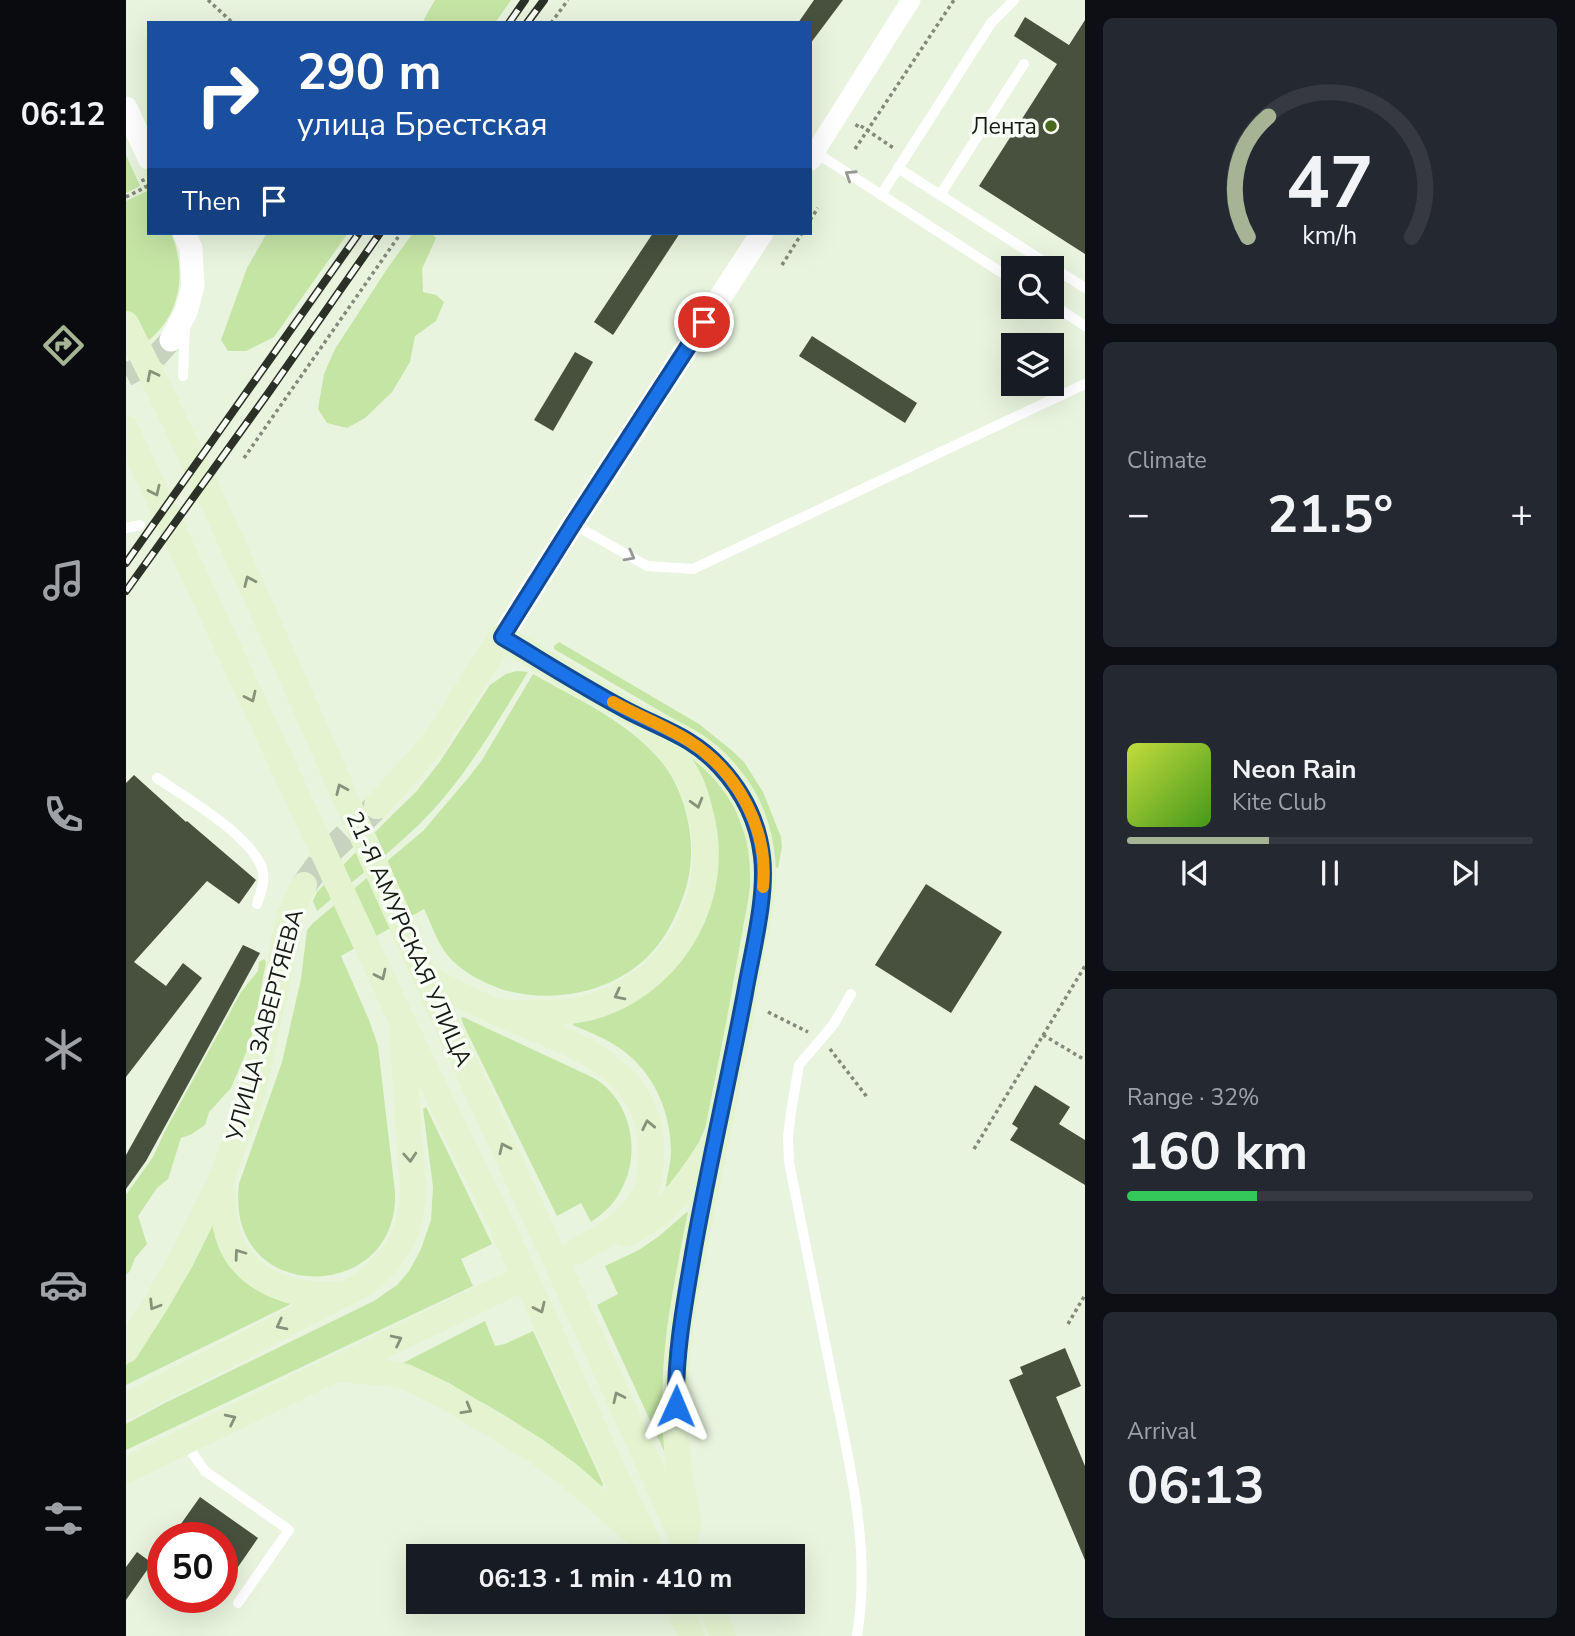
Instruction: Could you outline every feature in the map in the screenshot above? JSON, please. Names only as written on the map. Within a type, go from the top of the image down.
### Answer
[{"type":"main road","name":"21-Я АМУРСКАЯ УЛИЦА","points":[[126,324],[236,553],[425,977],[684,1544]]},
{"type":"main road","name":"21-Я АМУРСКАЯ УЛИЦА","points":[[126,429],[402,1021],[502,1226],[649,1544]]},
{"type":"main road","points":[[377,806],[431,746],[502,637],[630,712],[676,733],[706,753],[733,781],[752,815],[762,857],[761,905],[684,1302],[677,1358],[676,1423],[682,1486],[689,1523],[686,1544]]},
{"type":"main road","points":[[495,1012],[567,1012],[599,1005],[624,994],[667,960],[694,914],[703,886],[707,855],[695,792],[673,754],[630,712]]},
{"type":"main road","name":"УЛИЦА ЗАВЕРТЯЕВА","points":[[126,1350],[181,1260],[221,1180],[252,1095],[289,917],[304,885]]},
{"type":"main road","points":[[425,977],[495,1012],[573,1045],[605,1064],[624,1080],[645,1111],[652,1157],[645,1193],[630,1217],[588,1246],[638,1229],[663,1209],[699,1167],[716,1138]]},
{"type":"main road","points":[[126,1406],[360,1286],[393,1255],[404,1237],[412,1210],[402,1021]]},
{"type":"main road","points":[[221,1180],[225,1226],[231,1243],[251,1270],[284,1289],[302,1294],[342,1294]]},
{"type":"main road","points":[[126,1470],[511,1284]]},
{"type":"main road","points":[[335,1368],[406,1377],[453,1401],[552,1462],[644,1544]]},
{"type":"main road","points":[[682,1614],[692,1636]]},
{"type":"main road","points":[[714,1614],[723,1636]]},
{"type":"street","points":[[812,155],[911,0]]},
{"type":"street","points":[[126,108],[147,154]]},
{"type":"street","points":[[171,340],[186,313],[192,286],[191,248],[185,235]]},
{"type":"street","points":[[502,637],[761,235]]},
{"type":"lane","points":[[881,195],[991,23],[1014,0]]},
{"type":"lane","points":[[940,195],[1024,64]]},
{"type":"lane","points":[[812,155],[881,195],[1001,272]]},
{"type":"lane","points":[[898,168],[1085,288]]},
{"type":"lane","points":[[1064,312],[1085,326]]},
{"type":"lane","points":[[183,376],[186,313]]},
{"type":"lane","points":[[573,524],[648,566],[693,569],[1085,384]]},
{"type":"lane","points":[[126,528],[140,525]]},
{"type":"lane","points":[[157,778],[230,828],[258,858],[264,873],[257,904]]},
{"type":"lane","points":[[851,994],[833,1025],[799,1065],[788,1138],[789,1161],[858,1505],[862,1607],[857,1636]]},
{"type":"lane","points":[[191,1438],[193,1454],[205,1471],[289,1530],[238,1603]]},
{"type":"path","points":[[208,0],[231,21]]},
{"type":"path","points":[[552,21],[568,0]]},
{"type":"path","points":[[855,149],[954,0]]},
{"type":"path","points":[[854,130],[858,124],[905,157]]},
{"type":"path","points":[[812,217],[818,208]]},
{"type":"path","points":[[244,458],[400,235]]},
{"type":"path","points":[[782,265],[801,235]]},
{"type":"path","points":[[974,1149],[1085,967]]},
{"type":"path","points":[[768,1012],[790,1023]]},
{"type":"path","points":[[1044,1035],[1085,1060]]},
{"type":"path","points":[[822,1039],[867,1097]]},
{"type":"path","points":[[1068,1324],[1085,1295]]},
{"type":"green space","points":[[435,0],[511,0],[496,21],[424,19]]},
{"type":"green space","points":[[126,155],[140,186],[126,193]]},
{"type":"green space","points":[[147,191],[147,235],[172,235],[177,251],[179,287],[175,303],[157,333],[126,354],[126,201]]},
{"type":"green space","points":[[266,235],[347,235],[274,337],[246,351],[228,351],[221,340],[247,268]]},
{"type":"green space","points":[[412,235],[433,235],[436,238],[422,269],[423,292],[436,295],[444,302],[436,321],[415,336],[410,362],[392,392],[365,418],[347,428],[327,423],[318,409],[324,374],[335,349]]},
{"type":"green space","points":[[559,642],[699,724],[744,762],[763,792],[781,837],[778,868],[696,732],[554,649]]},
{"type":"green space","points":[[528,672],[484,743],[434,809],[377,862],[317,911],[313,901],[317,892],[416,792],[439,763],[490,685],[506,674]]},
{"type":"green space","points":[[533,674],[617,722],[647,746],[669,773],[683,801],[691,839],[691,861],[680,905],[663,938],[633,969],[614,980],[573,994],[529,995],[508,991],[482,981],[458,966],[445,952],[424,909],[341,956],[378,1046],[395,1192],[389,1229],[371,1256],[344,1272],[313,1276],[283,1270],[258,1253],[242,1224],[239,1184],[282,1062],[301,979],[307,930],[423,831],[482,760]]},
{"type":"green space","points":[[688,755],[714,776],[733,802],[749,846],[752,893],[706,1126],[696,1149],[666,1189],[671,1157],[670,1137],[664,1108],[651,1081],[633,1058],[621,1049],[573,1023],[697,929]]},
{"type":"green space","points":[[264,959],[266,962],[251,1041],[231,1088],[209,1112],[205,1125],[181,1138],[168,1179],[157,1188],[138,1216],[147,1244],[126,1275],[126,1195],[153,1157],[241,992],[258,971],[259,962]]},
{"type":"green space","points":[[463,1017],[594,1078],[617,1100],[629,1128],[631,1160],[618,1195],[608,1208],[591,1222],[581,1203],[557,1216],[464,1026]]},
{"type":"green space","points":[[426,1107],[492,1244],[461,1259],[473,1286],[126,1450],[126,1424],[374,1301],[397,1285],[409,1271],[421,1249],[431,1220],[433,1187],[423,1109]]},
{"type":"green space","points":[[687,1212],[690,1214],[665,1453],[597,1305],[618,1294],[605,1266],[639,1250]]},
{"type":"green space","points":[[214,1222],[290,1302],[289,1305],[126,1385],[126,1366]]},
{"type":"green space","points":[[485,1321],[495,1346],[533,1331],[603,1484],[602,1487],[497,1411],[403,1363]]},
{"type":"building","points":[[814,0],[843,0],[812,41],[812,21],[799,21]]},
{"type":"building","name":"Лента","points":[[1025,17],[1069,45],[1085,20],[1085,254],[979,186],[1057,64],[1014,36]]},
{"type":"building","points":[[652,235],[679,235],[613,335],[594,322]]},
{"type":"building","points":[[812,336],[917,403],[905,423],[799,356]]},
{"type":"building","points":[[575,352],[593,362],[553,431],[534,420]]},
{"type":"building","points":[[134,775],[256,880],[239,904],[207,881],[134,962],[166,986],[183,963],[202,978],[126,1077],[126,783]]},
{"type":"building","points":[[926,884],[1002,932],[951,1013],[875,965]]},
{"type":"building","points":[[243,945],[260,953],[146,1161],[126,1189],[126,1155]]},
{"type":"building","points":[[1035,1085],[1070,1107],[1059,1124],[1085,1140],[1085,1185],[1010,1140],[1018,1128],[1012,1124]]},
{"type":"building","points":[[1065,1348],[1081,1386],[1056,1397],[1085,1466],[1085,1560],[1009,1380],[1023,1374],[1020,1367]]},
{"type":"building","points":[[200,1497],[235,1522],[182,1522]]},
{"type":"building","points":[[238,1524],[258,1538],[238,1567]]},
{"type":"building","points":[[137,1552],[147,1559],[147,1570],[126,1600],[126,1567]]},
{"type":"tunnel","points":[[126,375],[152,361],[171,340]]},
{"type":"tunnel","points":[[304,885],[327,854],[374,809]]},
{"type":"railway","points":[[510,21],[525,0]]},
{"type":"railway","points":[[528,21],[544,0]]},
{"type":"railway","points":[[126,563],[358,235]]},
{"type":"railway","points":[[126,591],[379,235]]},
{"type":"slow traffic","points":[[613,702],[691,742],[720,766],[733,781],[752,815],[759,837],[763,887]]},
{"type":"place","name":"Лента","points":[[1051,126]]},
{"type":"route","points":[[676,1406],[677,1358],[684,1302],[761,905],[763,880],[759,837],[744,798],[733,781],[706,753],[676,733],[630,712],[502,637],[704,322]]}]
